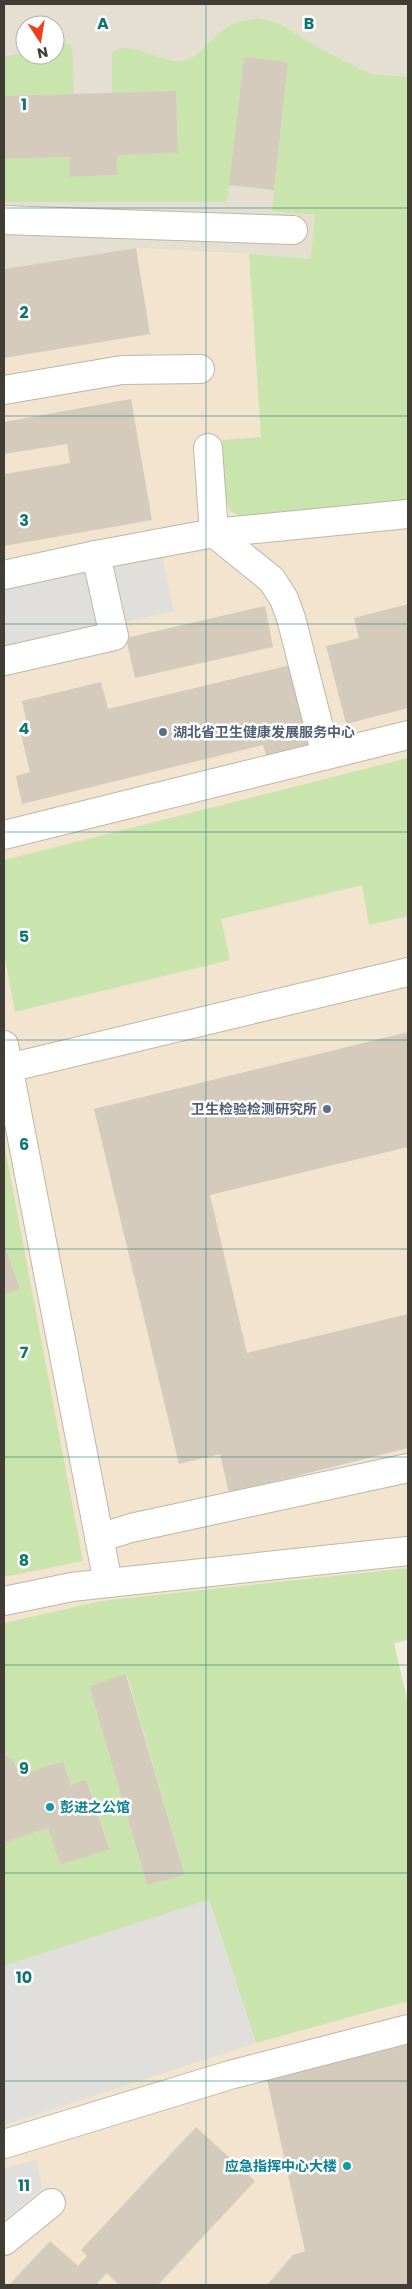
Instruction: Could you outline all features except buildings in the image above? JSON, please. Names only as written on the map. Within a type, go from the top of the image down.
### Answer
[{"type":"street","points":[[4,220],[293,230]]},
{"type":"street","points":[[4,390],[122,370],[200,369]]},
{"type":"street","points":[[208,448],[214,533],[272,580],[284,599],[291,618],[326,755]]},
{"type":"street","points":[[4,575],[96,554],[214,533],[408,514]]},
{"type":"street","points":[[4,661],[114,636],[96,554]]},
{"type":"street","points":[[4,835],[408,735]]},
{"type":"street","points":[[108,1583],[5,1061],[408,972]]},
{"type":"street","points":[[99,1538],[131,1528],[408,1468]]},
{"type":"street","points":[[4,1601],[72,1587],[408,1551]]},
{"type":"street","points":[[4,2144],[230,2075],[408,2029]]},
{"type":"street","points":[[4,2241],[51,2203]]},
{"type":"shaded area","points":[[4,4],[408,4],[408,381],[258,389],[249,254],[136,248],[4,269]]},
{"type":"shaded area","points":[[136,248],[249,254],[258,389],[408,381],[408,1568],[101,1601],[4,1623],[4,269]]},
{"type":"shaded area","points":[[161,552],[174,611],[4,649],[4,586]]},
{"type":"shaded area","points":[[209,1900],[256,2043],[408,2001],[408,2285],[4,2285],[4,1966]]},
{"type":"shaded area","points":[[209,1900],[256,2043],[4,2125],[4,1966]]},
{"type":"shaded area","points":[[37,2160],[42,2189],[4,2220],[4,2168]]},
{"type":"green space","points":[[258,18],[278,23],[321,49],[370,74],[408,77],[408,502],[243,517],[230,511],[226,500],[222,440],[261,437],[249,254],[311,259],[315,215],[272,211],[288,62],[244,57],[227,202],[4,202],[4,159],[70,157],[70,177],[117,175],[117,155],[178,153],[176,91],[112,93],[112,53],[118,49],[135,49],[165,59],[182,61],[195,56],[231,25]]},
{"type":"green space","points":[[65,43],[69,44],[72,48],[74,94],[4,96],[4,57],[15,54],[15,65],[65,65]]},
{"type":"green space","points":[[408,758],[408,916],[369,925],[362,885],[221,919],[230,960],[15,1012],[4,953],[4,860]]},
{"type":"green space","points":[[4,1143],[83,1561],[4,1577],[4,1295],[20,1289],[4,1242]]},
{"type":"green space","points":[[408,1568],[408,1640],[394,1643],[408,1703],[408,2001],[256,2043],[209,1900],[4,1966],[4,1843],[48,1828],[60,1865],[110,1848],[86,1779],[71,1785],[63,1761],[20,1775],[13,1760],[4,1754],[4,1623],[101,1601]],"holes":[[[127,1675],[185,1875],[147,1885],[89,1686]]]},
{"type":"place","name":"湖北省卫生健康发展服务中心","points":[[163,732]]},
{"type":"place","name":"卫生检验检测研究所","points":[[327,1109]]},
{"type":"place","name":"彭进之公馆","points":[[50,1807]]},
{"type":"place","name":"应急指挥中心大楼","points":[[347,2166]]}]
